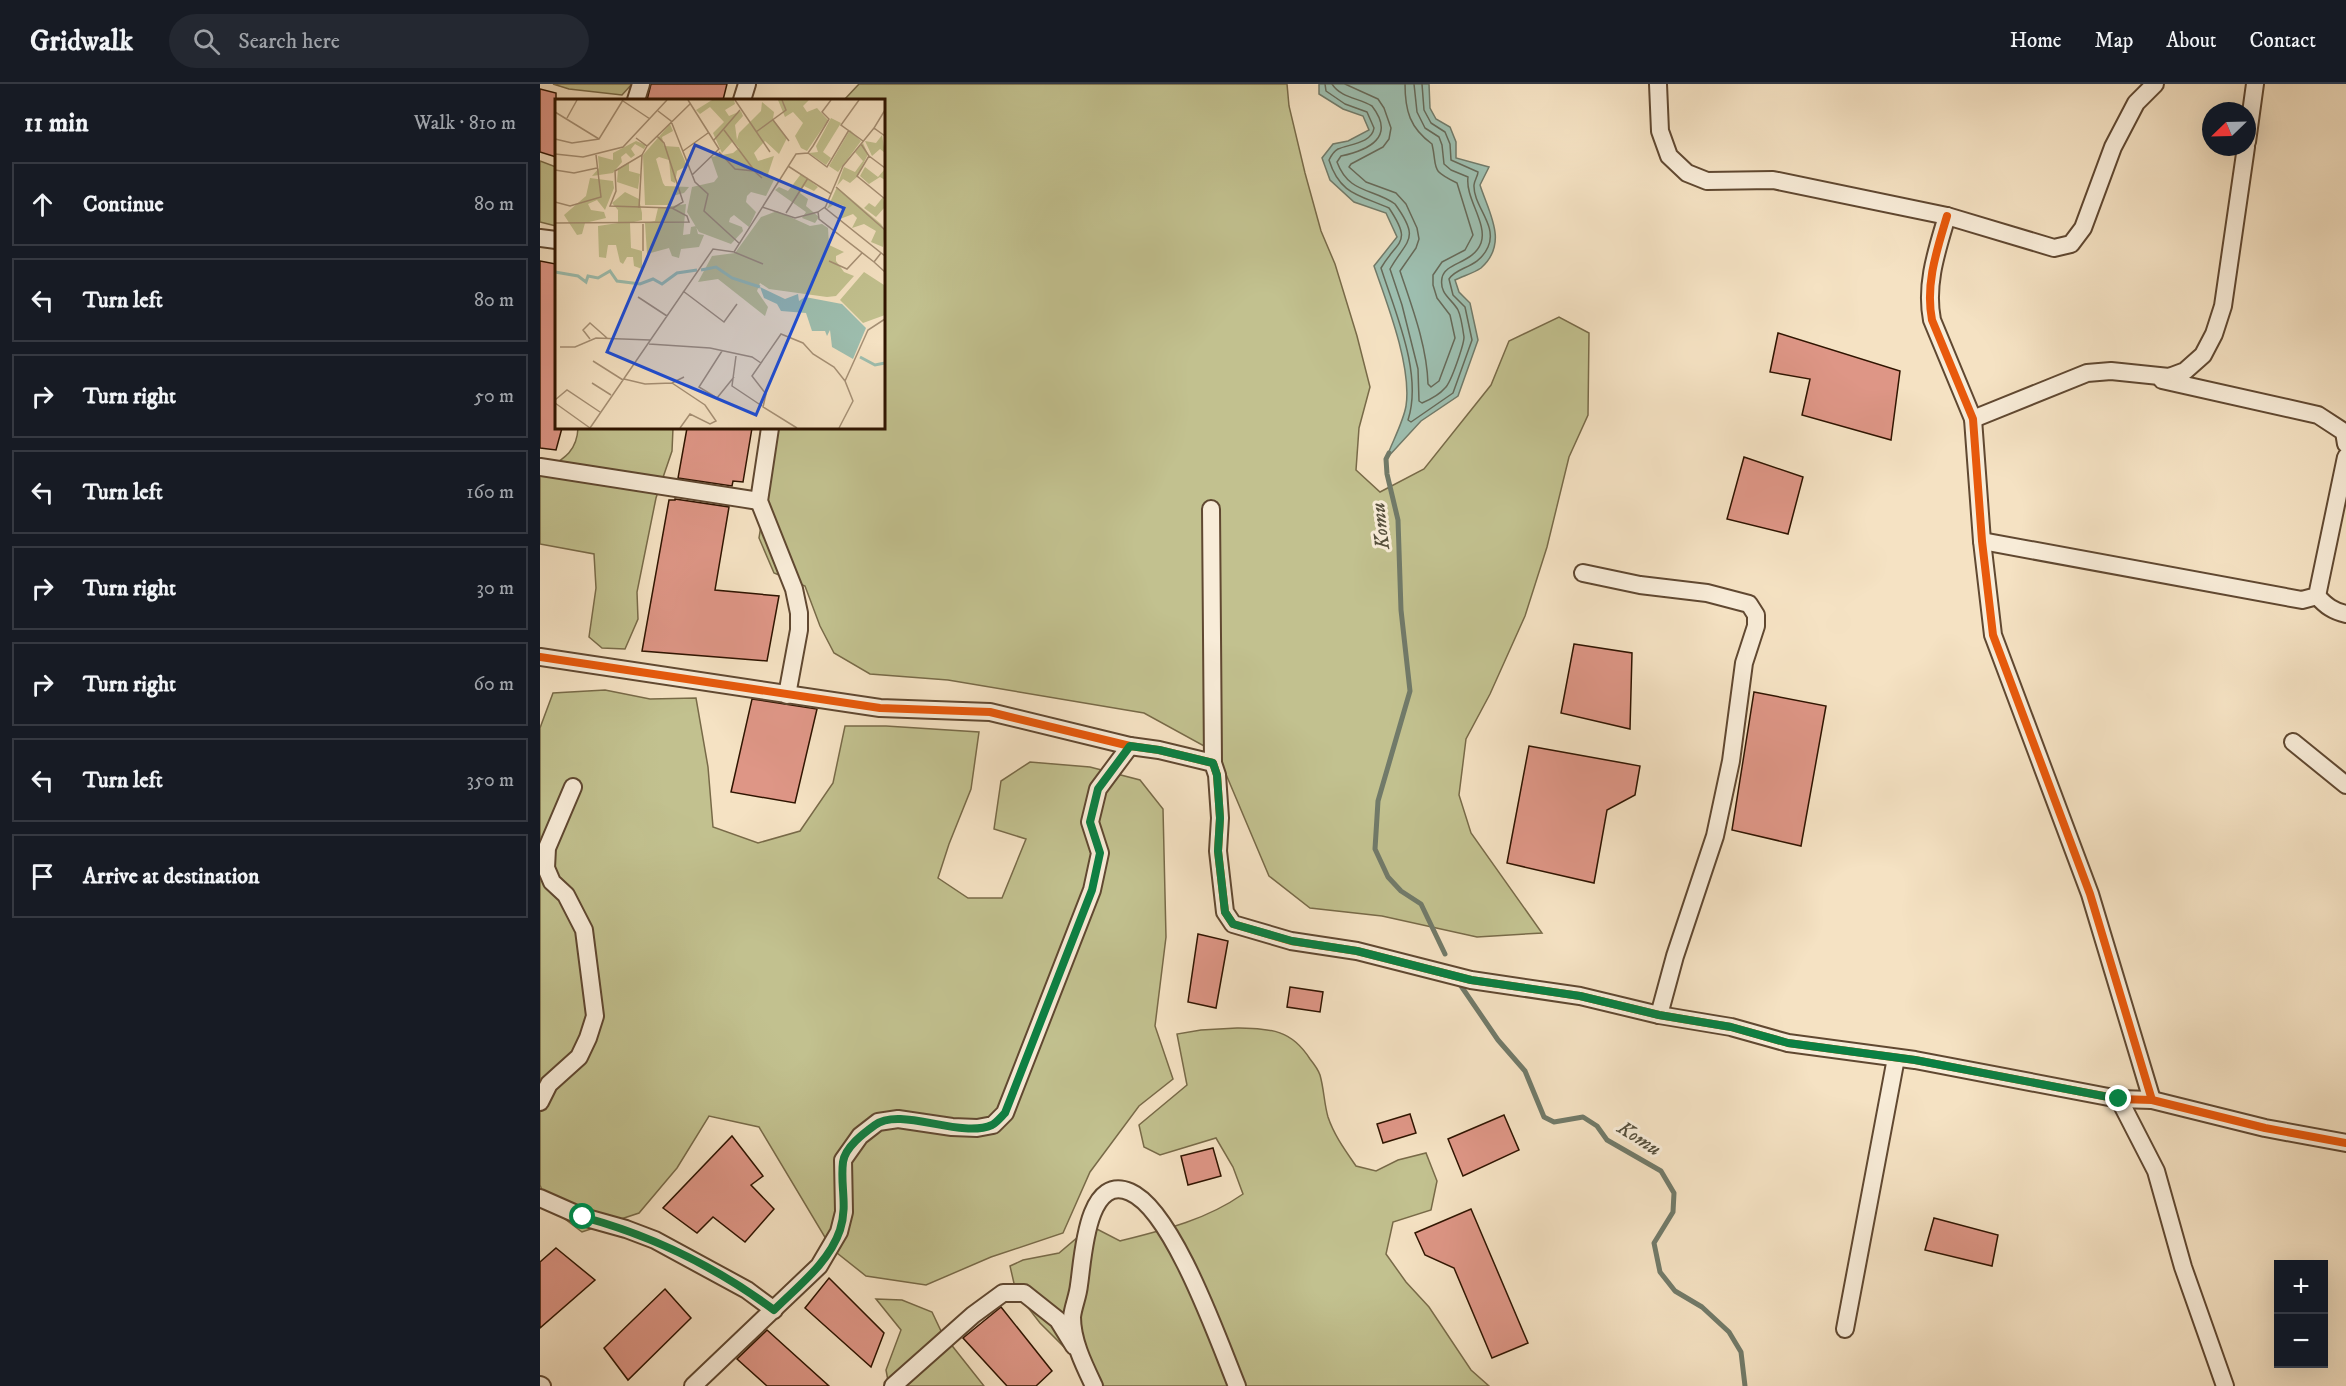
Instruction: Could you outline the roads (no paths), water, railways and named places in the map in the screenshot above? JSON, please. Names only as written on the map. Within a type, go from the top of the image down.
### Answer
[{"type":"street","points":[[636,99],[640,84]]},
{"type":"street","points":[[742,99],[747,84]]},
{"type":"street","points":[[1658,84],[1660,130],[1669,156],[1687,173],[1707,181],[1773,180],[1947,216],[2054,248],[2071,244],[2083,228],[2113,147],[2136,103],[2155,84]]},
{"type":"street","points":[[2253,102],[2255,84]]},
{"type":"street","points":[[1973,419],[2087,373],[2111,371],[2169,377],[2185,371],[2203,355],[2214,334],[2223,306],[2245,156]]},
{"type":"street","points":[[1947,216],[1930,274],[1929,303],[1932,320],[1973,419],[1982,541],[1993,635],[2090,894],[2152,1100]]},
{"type":"street","points":[[540,237],[555,240]]},
{"type":"street","points":[[2130,373],[2318,415],[2344,432],[2346,444]]},
{"type":"street","points":[[770,429],[759,501],[794,589],[800,613],[800,630],[787,695]]},
{"type":"street","points":[[2346,457],[2317,596],[2324,605],[2346,614]]},
{"type":"street","points":[[540,467],[759,501]]},
{"type":"street","points":[[1211,509],[1213,763],[1217,775],[1220,818],[1218,851],[1225,912],[1233,924],[1292,941],[1357,951],[1471,980],[1580,996],[1659,1015],[1731,1027],[1788,1043],[1896,1058],[2119,1099],[2152,1100],[2265,1128],[2346,1143]]},
{"type":"street","points":[[1982,541],[2302,600],[2317,596]]},
{"type":"street","points":[[1583,573],[1640,585],[1707,594],[1749,604],[1756,615],[1756,626],[1744,663],[1731,761],[1714,836],[1675,956],[1659,1015]]},
{"type":"street","points":[[540,657],[880,708],[990,712],[1130,746],[1159,750],[1213,763]]},
{"type":"street","points":[[2293,742],[2346,784]]},
{"type":"street","points":[[693,1386],[819,1266],[839,1232],[844,1212],[843,1160],[860,1136],[878,1122],[898,1119],[952,1127],[977,1128],[993,1125],[1005,1113],[1094,882],[1100,853],[1090,822],[1098,789],[1130,746]]},
{"type":"street","points":[[540,1101],[549,1084],[579,1057],[596,1016],[584,930],[566,895],[543,876],[547,848],[573,787]]},
{"type":"street","points":[[1845,1329],[1896,1058]]},
{"type":"street","points":[[2119,1099],[2156,1172],[2183,1267],[2225,1386]]},
{"type":"street","points":[[1079,1354],[1072,1317],[1088,1221],[1103,1196],[1113,1190],[1130,1191],[1147,1203],[1180,1252],[1237,1386]]},
{"type":"street","points":[[540,1198],[583,1217],[626,1228],[656,1240],[747,1290],[774,1310]]},
{"type":"street","points":[[893,1386],[973,1315],[1003,1293],[1024,1293],[1058,1320],[1095,1386]]},
{"type":"water","points":[[1319,84],[1429,84],[1430,108],[1436,119],[1450,127],[1456,142],[1456,158],[1489,167],[1480,185],[1492,217],[1494,248],[1481,268],[1455,280],[1459,292],[1470,303],[1478,340],[1458,396],[1421,421],[1386,459],[1405,412],[1407,390],[1397,335],[1374,266],[1397,237],[1386,213],[1354,202],[1330,180],[1322,158],[1333,144],[1348,141],[1369,130],[1363,116],[1343,109],[1319,94]]},
{"type":"waterway","name":"Komu","points":[[1389,453],[1386,459],[1387,474],[1398,520],[1401,610],[1410,691],[1378,801],[1375,849],[1388,877],[1401,891],[1421,904],[1445,954]]},
{"type":"waterway","name":"Komu","points":[[1459,983],[1498,1040],[1525,1071],[1544,1117],[1554,1122],[1583,1117],[1597,1126],[1607,1140],[1661,1171],[1674,1193],[1673,1212],[1654,1243],[1660,1272],[1675,1291],[1702,1307],[1729,1332],[1741,1352],[1745,1386]]}]
